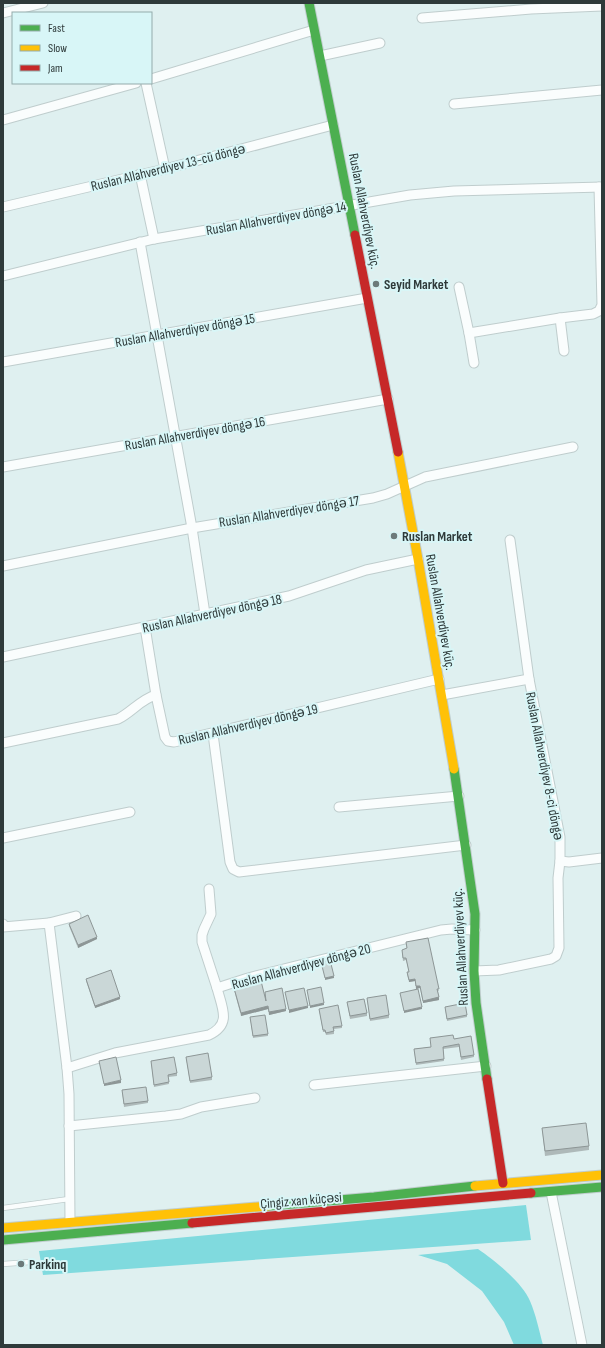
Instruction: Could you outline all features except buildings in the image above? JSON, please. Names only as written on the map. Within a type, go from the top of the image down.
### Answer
[{"type":"street","points":[[3,13],[43,3]]},
{"type":"street","name":"Ruslan Allahverdiyev küç.","points":[[309,3],[388,399],[403,487],[418,559],[459,796],[475,914],[474,971],[476,1003],[503,1183]]},
{"type":"street","points":[[422,18],[531,9],[602,6]]},
{"type":"street","points":[[152,79],[314,30]]},
{"type":"street","points":[[320,56],[380,43]]},
{"type":"street","points":[[3,120],[132,84]]},
{"type":"street","points":[[146,84],[164,169]]},
{"type":"street","points":[[454,104],[602,90]]},
{"type":"street","name":"Ruslan Allahverdiyev 13-cü döngə","points":[[3,207],[164,169],[334,125]]},
{"type":"street","points":[[140,174],[154,239]]},
{"type":"street","points":[[469,333],[593,314],[599,311],[602,305],[601,187]]},
{"type":"street","name":"Ruslan Allahverdiyev döngə 14","points":[[3,276],[154,239],[410,195],[454,191],[601,187]]},
{"type":"street","points":[[140,242],[192,528],[205,614]]},
{"type":"street","points":[[459,287],[474,363]]},
{"type":"street","name":"Ruslan Allahverdiyev döngə 15","points":[[3,362],[367,298]]},
{"type":"street","points":[[560,318],[564,351]]},
{"type":"street","name":"Ruslan Allahverdiyev döngə 16","points":[[3,466],[388,399]]},
{"type":"street","name":"Ruslan Allahverdiyev döngə 17","points":[[3,566],[192,528],[373,498],[425,477],[573,448]]},
{"type":"street","name":"Ruslan Allahverdiyev 8-ci döngə","points":[[474,971],[499,970],[551,959],[556,956],[559,948],[558,878],[560,837],[529,679],[510,540]]},
{"type":"street","name":"Ruslan Allahverdiyev döngə 18","points":[[3,657],[289,596],[366,570],[418,559]]},
{"type":"street","points":[[3,743],[118,719],[127,715],[144,700],[156,695],[145,627]]},
{"type":"street","name":"Ruslan Allahverdiyev döngə 19","points":[[156,695],[165,737],[174,742],[213,734],[439,679]]},
{"type":"street","points":[[442,695],[529,679]]},
{"type":"street","points":[[213,734],[230,862],[233,869],[239,872],[466,845]]},
{"type":"street","points":[[339,807],[459,796]]},
{"type":"street","points":[[3,838],[130,812]]},
{"type":"street","points":[[560,861],[569,862],[602,858]]},
{"type":"street","points":[[209,889],[211,914],[202,935],[202,942],[217,988]]},
{"type":"street","points":[[3,926],[49,922],[76,916]]},
{"type":"street","points":[[49,922],[67,1068],[70,1222]]},
{"type":"street","name":"Ruslan Allahverdiyev döngə 20","points":[[67,1068],[115,1053],[209,1035],[217,1031],[222,1025],[224,1017],[217,988],[255,976],[441,930],[475,930]]},
{"type":"street","points":[[314,1085],[486,1066]]},
{"type":"street","points":[[69,1126],[181,1114],[201,1107],[255,1098]]},
{"type":"street","name":"Çingiz xan küçəsi","points":[[4,1226],[374,1197],[503,1183],[602,1175]]},
{"type":"street","name":"Çingiz xan küçəsi","points":[[3,1240],[602,1187]]},
{"type":"street","points":[[551,1192],[582,1345]]},
{"type":"lane","points":[[3,1208],[69,1199]]},
{"type":"lane","points":[[3,1264],[31,1262]]},
{"type":"shaded area","points":[[526,1205],[531,1240],[43,1275],[39,1251]]},
{"type":"shaded area","points":[[478,1249],[507,1272],[526,1294],[534,1312],[543,1345],[514,1345],[504,1322],[482,1291],[447,1264],[418,1255]]},
{"type":"traffic: fast","points":[[309,3],[355,235]]},
{"type":"traffic: fast","points":[[454,769],[475,914],[474,971],[476,1003],[487,1079]]},
{"type":"traffic: fast","points":[[268,1206],[374,1197],[475,1186]]},
{"type":"traffic: fast","points":[[531,1193],[602,1187]]},
{"type":"traffic: fast","points":[[3,1240],[192,1223]]},
{"type":"traffic: slow","points":[[398,452],[454,769]]},
{"type":"traffic: slow","points":[[475,1186],[602,1175]]},
{"type":"traffic: slow","points":[[3,1228],[268,1206]]},
{"type":"traffic: jam","points":[[355,235],[398,452]]},
{"type":"traffic: jam","points":[[487,1079],[503,1183]]},
{"type":"traffic: jam","points":[[192,1223],[531,1193]]},
{"type":"place","name":"Seyid Market","points":[[376,284]]},
{"type":"place","name":"Ruslan Market","points":[[394,536]]},
{"type":"place","name":"Parkinq","points":[[21,1264]]}]
